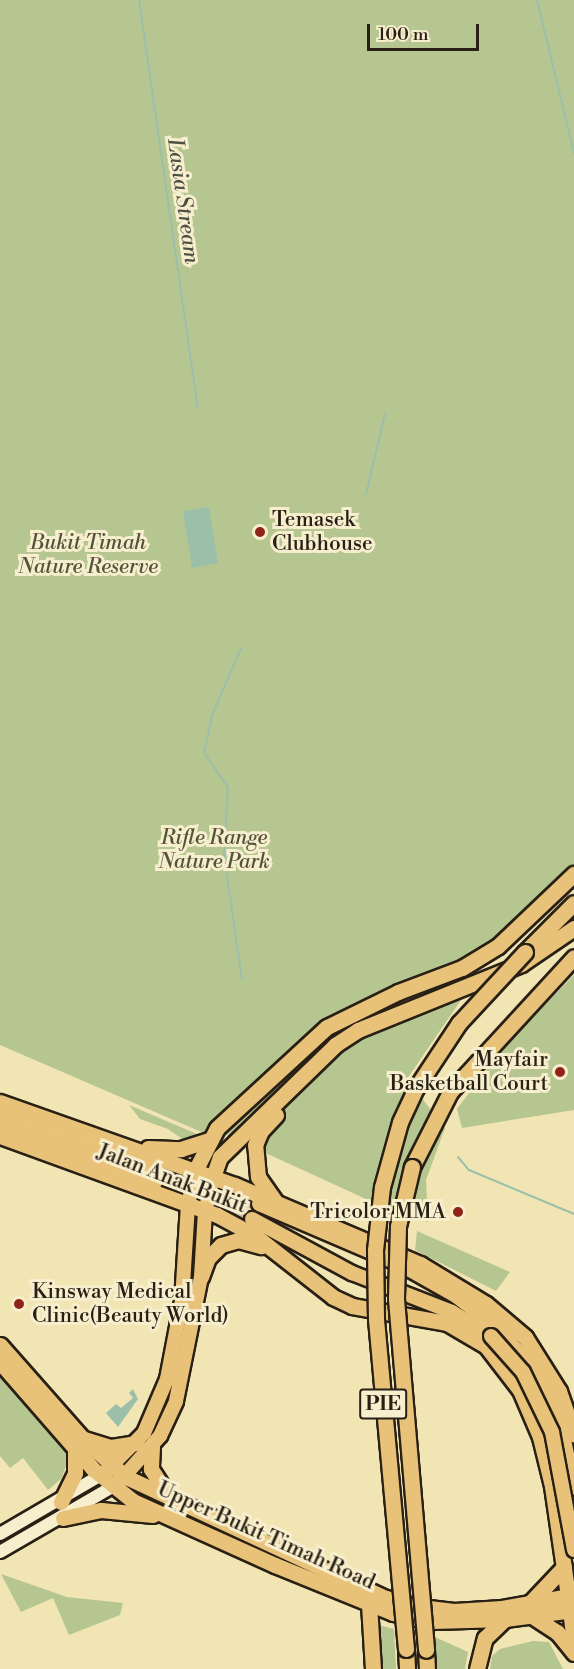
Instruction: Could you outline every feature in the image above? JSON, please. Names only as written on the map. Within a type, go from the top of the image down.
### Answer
[{"type":"highway","points":[[195,1171],[208,1140],[226,1119],[327,1027],[352,1012],[462,968],[498,946],[574,874]]},
{"type":"highway","name":"PIE","points":[[407,1669],[376,1308],[375,1250],[384,1175],[406,1106],[442,1046],[480,999],[573,905]]},
{"type":"highway","points":[[213,1177],[220,1157],[250,1136],[302,1086],[313,1065],[358,1030],[520,964],[574,928]]},
{"type":"highway","name":"PIE","points":[[428,1669],[396,1299],[399,1226],[412,1167],[434,1118],[480,1056],[574,957]]},
{"type":"highway","name":"Jalan Anak Bukit","points":[[0,1102],[213,1177],[267,1203],[408,1257],[486,1304],[525,1337],[545,1364],[560,1391],[574,1434]]},
{"type":"highway","name":"Jalan Anak Bukit","points":[[0,1136],[188,1204],[238,1226],[276,1250],[333,1297],[352,1306],[447,1323],[486,1346],[513,1379],[533,1416],[567,1536],[564,1567],[572,1603]]},
{"type":"highway","points":[[250,1136],[256,1168],[267,1203]]},
{"type":"highway","points":[[124,1144],[181,1149],[208,1140]]},
{"type":"highway","points":[[201,1277],[212,1253],[231,1241],[245,1240],[276,1250]]},
{"type":"highway","name":"Upper Bukit Timah Road","points":[[0,1345],[78,1444]]},
{"type":"highway","name":"Upper Bukit Timah Road","points":[[0,1362],[106,1471],[165,1516],[369,1604],[432,1621],[505,1619],[531,1610]]},
{"type":"highway","points":[[61,1502],[75,1473],[78,1444],[111,1447],[144,1445],[151,1469],[168,1495]]},
{"type":"highway","name":"Upper Bukit Timah Road","points":[[120,1482],[168,1495],[386,1598],[412,1606],[454,1611],[531,1610],[572,1603]]},
{"type":"highway","points":[[63,1518],[101,1510],[165,1516]]},
{"type":"highway","points":[[564,1567],[531,1610],[557,1632],[574,1653]]},
{"type":"highway","points":[[369,1604],[373,1669]]},
{"type":"highway","points":[[477,1669],[485,1638],[505,1619]]},
{"type":"main road","name":"Jalan Anak Bukit","points":[[0,1112],[156,1177],[0,1126]]},
{"type":"main road","points":[[0,1534],[61,1502],[144,1445],[167,1379],[182,1300],[188,1204],[195,1171]]},
{"type":"main road","points":[[0,1552],[63,1518],[120,1482],[176,1401],[201,1277],[205,1212],[213,1177]]},
{"type":"main road","name":"Jalan Anak Bukit","points":[[267,1203],[401,1265],[456,1296],[532,1367],[549,1398],[562,1430],[574,1488]]},
{"type":"main road","name":"Jalan Anak Bukit","points":[[252,1219],[338,1267],[432,1302],[494,1332],[523,1372],[552,1432],[574,1550]]},
{"type":"main road","points":[[572,1603],[574,1644]]},
{"type":"green space","name":"Rifle Range Nature Park","points":[[0,0],[574,0],[574,864],[498,938],[450,967],[366,1000],[375,1030],[429,1005],[461,1000],[407,1079],[445,1128],[426,1180],[428,1222],[366,1199],[211,1128],[206,1134],[0,1045]]},
{"type":"green space","points":[[574,975],[574,1110],[462,1128],[457,1109],[503,1048]]},
{"type":"green space","points":[[129,1105],[197,1134],[185,1141],[168,1129],[140,1119]]},
{"type":"green space","points":[[417,1231],[510,1272],[496,1291],[415,1250]]},
{"type":"green space","points":[[0,1364],[70,1456],[61,1479],[48,1490],[23,1458],[10,1468],[0,1456]]},
{"type":"green space","points":[[1,1574],[67,1597],[123,1603],[120,1615],[69,1635],[53,1598],[21,1612]]},
{"type":"green space","points":[[375,1624],[394,1629],[396,1669],[377,1669]]},
{"type":"green space","points":[[435,1637],[468,1652],[465,1669],[436,1669]]},
{"type":"green space","points":[[533,1641],[549,1642],[563,1669],[490,1669],[492,1656],[500,1649]]},
{"type":"shaded area","points":[[209,507],[218,563],[192,568],[183,511]]},
{"type":"shaded area","points":[[133,1389],[138,1399],[118,1427],[106,1413],[116,1404],[121,1408],[133,1398],[129,1393]]},
{"type":"waterway","name":"Lasia Stream","points":[[139,0],[198,407]]},
{"type":"waterway","points":[[537,0],[574,153]]},
{"type":"waterway","points":[[366,494],[385,414]]},
{"type":"waterway","name":"Lasia Stream","points":[[241,648],[213,713],[204,753],[228,787],[224,855],[242,980]]},
{"type":"waterway","points":[[458,1157],[469,1170],[574,1214]]},
{"type":"tunnel","points":[[158,1172],[259,1204]]},
{"type":"tunnel","points":[[155,1182],[252,1219]]},
{"type":"place","name":"Temasek Clubhouse","points":[[260,532]]},
{"type":"place","name":"Mayfair Basketball Court","points":[[560,1072]]},
{"type":"place","name":"Tricolor MMA","points":[[458,1212]]},
{"type":"place","name":"Kinsway Medical Clinic(Beauty World)","points":[[19,1304]]},
{"type":"park label","name":"Bukit Timah Nature Reserve","points":[[88,555]]}]
